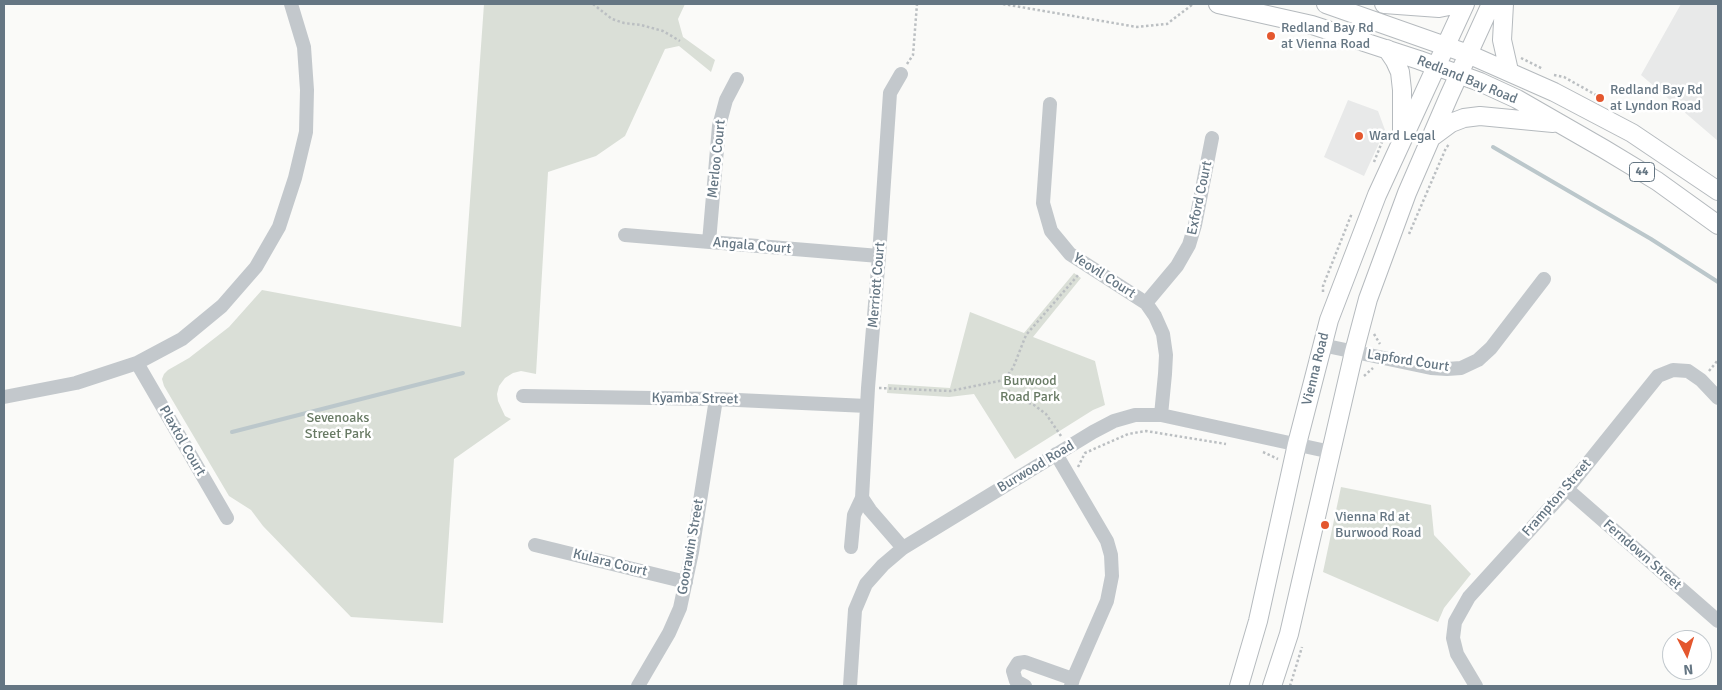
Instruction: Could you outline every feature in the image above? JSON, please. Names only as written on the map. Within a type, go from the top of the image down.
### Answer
[{"type":"main road","name":"Redland Bay Road","points":[[1218,4],[1312,25],[1460,74],[1517,99],[1657,181],[1718,225]]},
{"type":"main road","name":"Redland Bay Road","points":[[1326,4],[1468,54],[1554,92],[1632,134],[1718,191]]},
{"type":"main road","points":[[1384,4],[1439,8],[1459,4]]},
{"type":"main road","name":"Vienna Road","points":[[1239,686],[1258,621],[1297,444],[1329,320],[1347,270],[1402,138],[1465,4]]},
{"type":"main road","points":[[1272,686],[1289,634],[1368,299],[1407,193],[1491,4]]},
{"type":"main road","points":[[1504,4],[1502,40],[1509,71]]},
{"type":"main road","points":[[1387,49],[1400,72],[1402,138]]},
{"type":"main road","points":[[1432,137],[1451,123],[1464,118],[1480,116],[1561,124]]},
{"type":"street","points":[[4,397],[76,384],[137,364],[182,339],[222,306],[256,267],[279,227],[295,178],[306,132],[307,90],[304,47],[291,4]]},
{"type":"street","name":"Merriott Court","points":[[852,547],[854,515],[862,498],[868,388],[890,93],[901,74]]},
{"type":"street","name":"Merloo Court","points":[[709,242],[719,126],[726,100],[737,80]]},
{"type":"street","name":"Yeovil Court","points":[[1050,104],[1044,209],[1051,231],[1070,254],[1146,303],[1155,316],[1163,334],[1166,355],[1166,374],[1161,415]]},
{"type":"street","name":"Exford Court","points":[[1146,303],[1178,266],[1189,245],[1195,225],[1212,138]]},
{"type":"street","name":"Angala Court","points":[[625,235],[879,256]]},
{"type":"street","name":"Lapford Court","points":[[1322,345],[1431,368],[1461,368],[1478,360],[1491,348],[1544,278]]},
{"type":"street","name":"Plaxtol Court","points":[[137,364],[227,518]]},
{"type":"street","name":"Frampton Street","points":[[1476,686],[1457,654],[1454,638],[1455,622],[1469,597],[1567,489],[1658,376],[1674,370],[1688,371],[1701,380],[1718,398]]},
{"type":"street","name":"Kyamba Street","points":[[523,396],[716,399],[867,406]]},
{"type":"street","name":"Goorawin Street","points":[[638,686],[669,633],[680,608],[716,399]]},
{"type":"street","name":"Burwood Road","points":[[850,686],[855,610],[866,584],[882,565],[903,548],[1114,421],[1135,415],[1161,415],[1331,452]]},
{"type":"street","points":[[1024,686],[1016,681],[1013,671],[1018,663],[1024,662],[1072,683],[1107,601],[1112,576],[1107,542],[1062,451]]},
{"type":"street","name":"Ferndown Street","points":[[1567,489],[1718,621]]},
{"type":"street","points":[[862,498],[903,548]]},
{"type":"street","name":"Kulara Court","points":[[535,545],[686,582]]},
{"type":"path","points":[[593,4],[612,19],[624,24],[641,25],[663,31],[680,41]]},
{"type":"path","points":[[901,74],[913,55],[917,4]]},
{"type":"path","points":[[1003,4],[1137,27],[1166,24],[1193,4]]},
{"type":"path","points":[[1516,54],[1544,70]]},
{"type":"path","points":[[1552,74],[1564,77],[1596,94]]},
{"type":"path","points":[[1406,242],[1446,148],[1455,137]]},
{"type":"path","points":[[868,388],[950,391],[1004,380],[1012,368],[1026,335],[1086,265]]},
{"type":"path","points":[[1374,334],[1380,342],[1381,348]]},
{"type":"path","points":[[1004,380],[1008,390],[1018,399],[1034,405],[1046,414],[1062,451]]},
{"type":"path","points":[[1075,470],[1085,453],[1128,434],[1146,431],[1229,445]]},
{"type":"path","points":[[1257,449],[1280,460]]},
{"type":"shaded area","points":[[1681,4],[1718,4],[1718,141],[1641,75]]},
{"type":"shaded area","points":[[1348,100],[1378,111],[1385,130],[1364,176],[1324,157]]},
{"type":"green space","name":"Sevenoaks Street Park","points":[[484,4],[685,4],[678,19],[683,37],[715,60],[711,72],[679,46],[665,49],[625,136],[596,156],[548,172],[536,374],[521,371],[505,378],[499,386],[498,401],[505,416],[511,419],[454,459],[443,623],[351,617],[263,526],[251,510],[229,496],[164,386],[162,379],[168,370],[189,358],[229,327],[262,290],[461,327]]},
{"type":"green space","name":"Burwood Road Park","points":[[1074,273],[1081,278],[1033,337],[1095,361],[1105,405],[1093,410],[1015,459],[974,394],[949,397],[887,393],[888,384],[950,388],[970,312],[1024,333]]},
{"type":"green space","points":[[1341,487],[1431,505],[1434,535],[1471,574],[1444,608],[1438,622],[1323,572]]},
{"type":"waterway","points":[[1493,147],[1651,239],[1718,282]]},
{"type":"waterway","points":[[232,432],[463,373]]},
{"type":"place","name":"Redland Bay Rd at Vienna Road","points":[[1271,36]]},
{"type":"place","name":"Redland Bay Rd at Lyndon Road","points":[[1600,98]]},
{"type":"place","name":"Ward Legal","points":[[1359,136]]},
{"type":"place","name":"Vienna Rd at Burwood Road","points":[[1325,525]]}]
